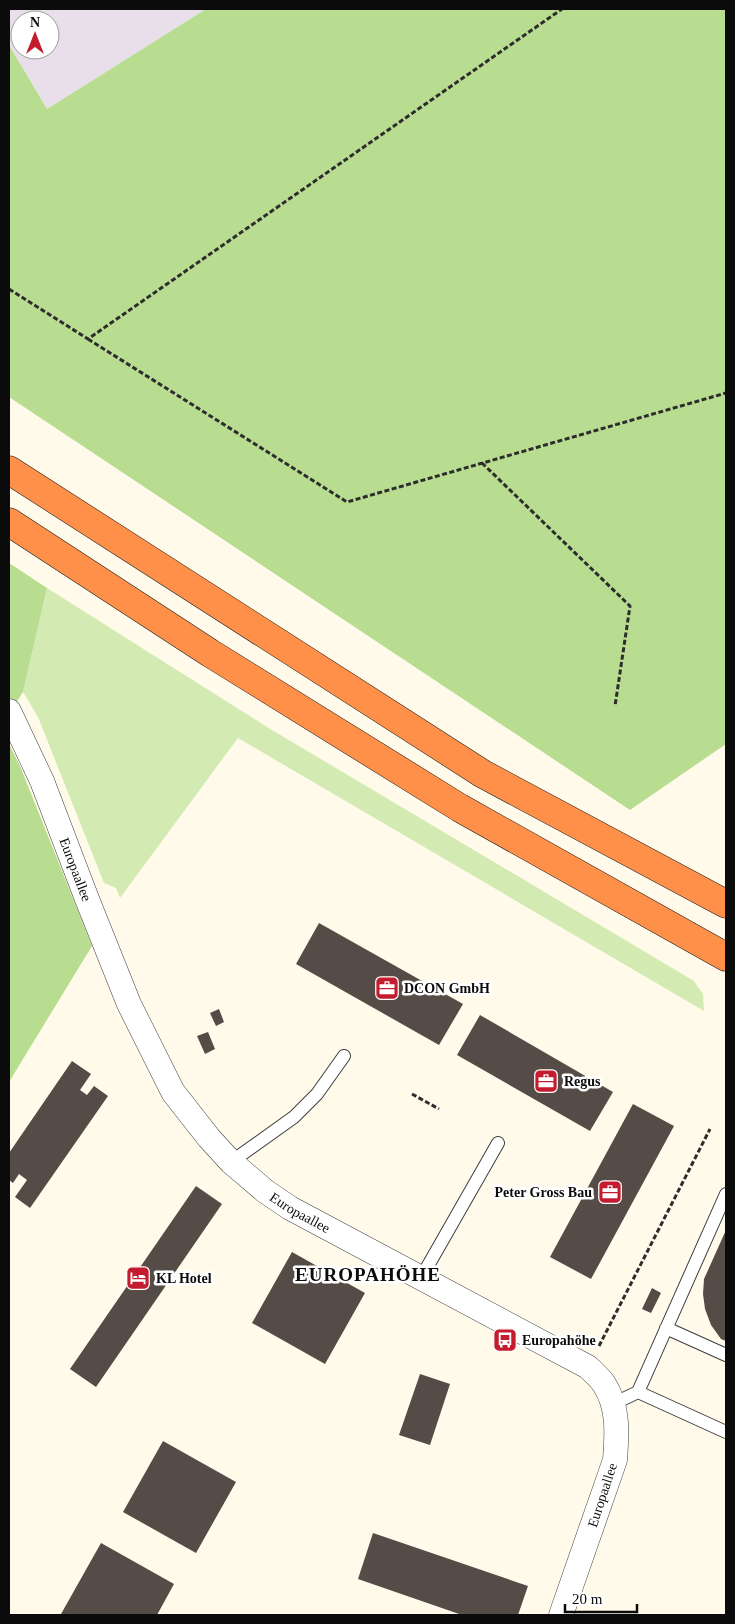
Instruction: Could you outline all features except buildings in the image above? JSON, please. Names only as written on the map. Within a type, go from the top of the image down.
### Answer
[{"type":"highway","points":[[9,470],[483,774],[726,904]]},
{"type":"highway","points":[[9,522],[210,653],[460,808],[726,957]]},
{"type":"street","name":"Europaallee","points":[[9,711],[42,781],[129,1004],[173,1092],[209,1138],[231,1162],[265,1191],[290,1208],[588,1367],[604,1383],[613,1404],[617,1434],[615,1460],[561,1615]]},
{"type":"lane","points":[[231,1162],[294,1118],[317,1094],[344,1056]]},
{"type":"lane","points":[[421,1278],[498,1143]]},
{"type":"lane","points":[[613,1404],[638,1392],[726,1194]]},
{"type":"lane","points":[[666,1328],[726,1355]]},
{"type":"lane","points":[[638,1392],[726,1432]]},
{"type":"path","points":[[88,339],[562,9]]},
{"type":"path","points":[[9,289],[347,502],[726,393]]},
{"type":"path","points":[[482,463],[630,606],[615,706]]},
{"type":"path","points":[[412,1094],[439,1109]]},
{"type":"path","points":[[599,1346],[710,1129]]},
{"type":"shaded area","points":[[9,9],[206,9],[47,109],[18,60],[60,60],[60,10],[10,10],[10,47]]},
{"type":"green space","points":[[206,9],[726,9],[726,744],[630,810],[9,397],[9,45],[10,60],[18,60],[47,109]]},
{"type":"green space","points":[[9,563],[47,588],[23,692],[9,714]]},
{"type":"green space","points":[[47,588],[272,730],[694,981],[703,994],[704,1011],[238,738],[120,898],[116,888],[104,883],[38,717],[23,692]]},
{"type":"green space","points":[[9,744],[20,766],[92,946],[9,1082]]},
{"type":"place","name":"DCON GmbH","points":[[387,988]]},
{"type":"place","name":"Regus","points":[[546,1081]]},
{"type":"place","name":"Peter Gross Bau","points":[[610,1192]]},
{"type":"place","name":"KL Hotel","points":[[138,1278]]},
{"type":"place","name":"Europahöhe","points":[[505,1340]]},
{"type":"district","name":"EUROPAHÖHE","points":[[368,1274]]}]
